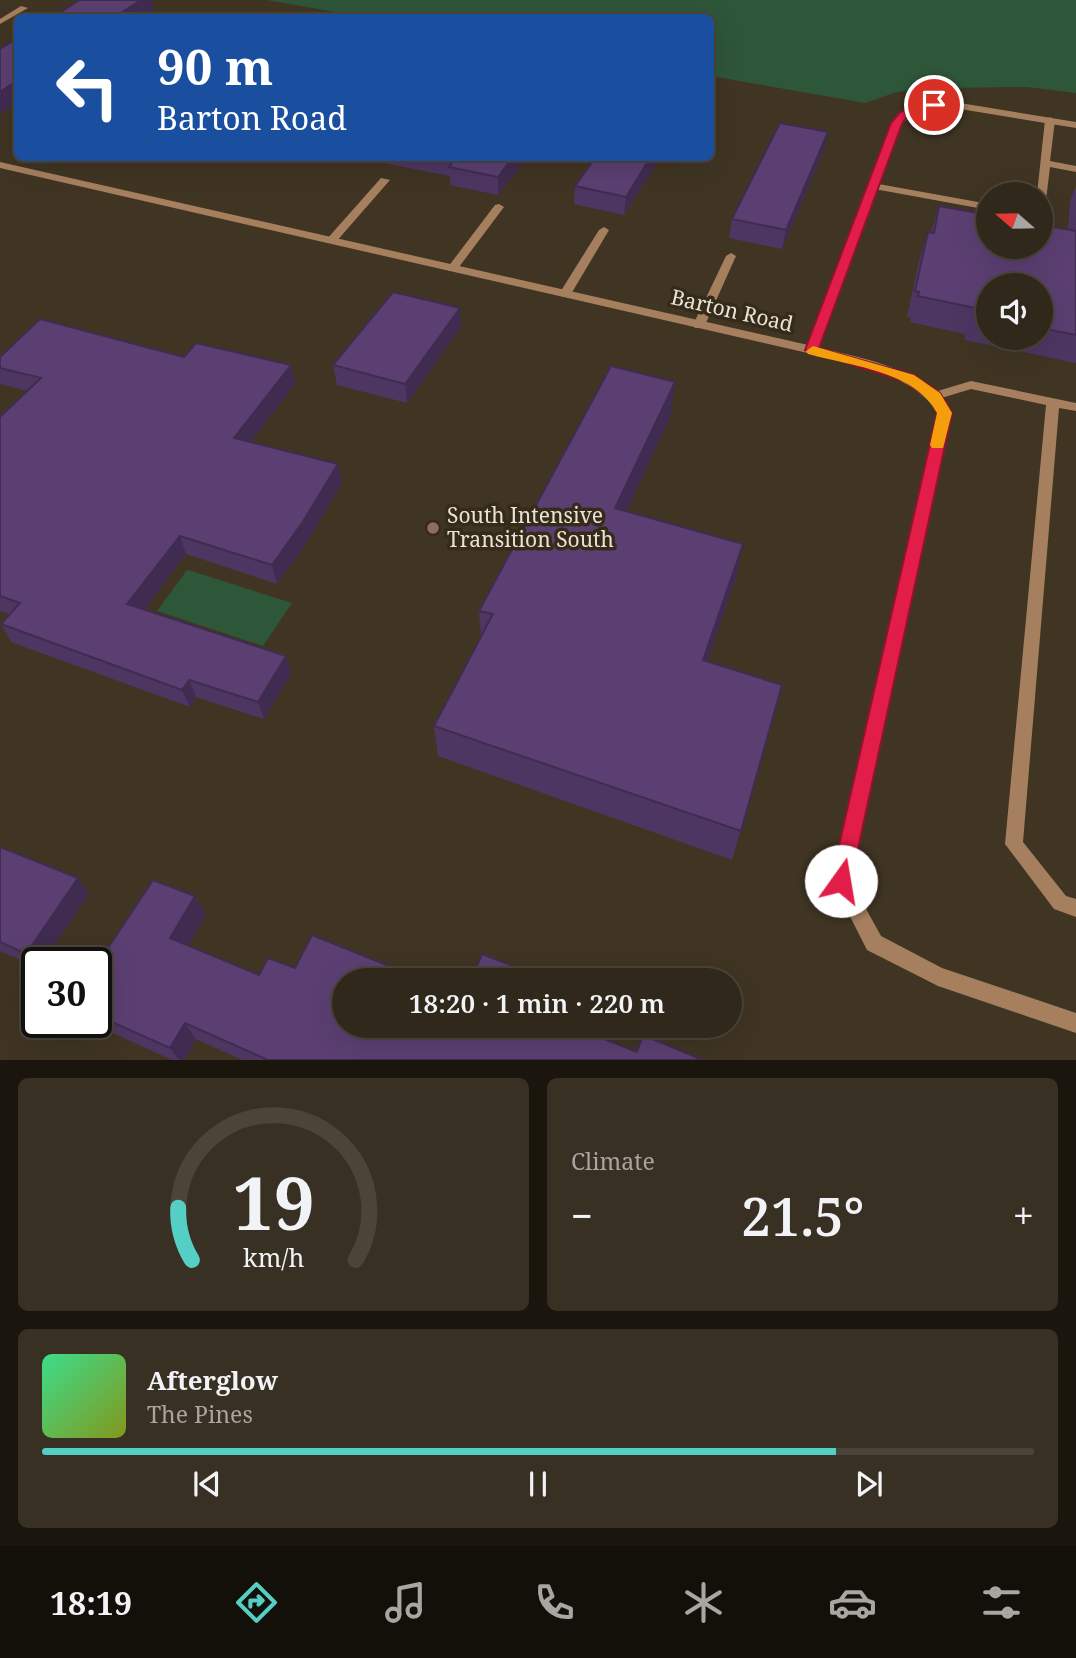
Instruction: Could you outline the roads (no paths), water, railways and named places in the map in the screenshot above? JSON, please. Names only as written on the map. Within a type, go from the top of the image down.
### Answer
[{"type":"street","points":[[0,22],[24,8]]},
{"type":"street","points":[[812,350],[897,123],[904,114],[917,108],[954,105],[1076,125]]},
{"type":"street","points":[[1043,182],[1049,120]]},
{"type":"street","points":[[1046,163],[1076,169]]},
{"type":"street","name":"Barton Road","points":[[0,166],[812,350],[909,378],[935,396]]},
{"type":"street","points":[[331,241],[385,180]]},
{"type":"street","points":[[873,186],[976,204]]},
{"type":"street","points":[[453,269],[499,207]]},
{"type":"street","points":[[565,294],[604,230]]},
{"type":"street","points":[[699,325],[731,256]]},
{"type":"street","points":[[1076,407],[971,385],[935,396],[945,413],[841,881],[874,943],[938,976],[1076,1023]]},
{"type":"street","points":[[1053,402],[1014,844],[1060,903],[1076,908]]},
{"type":"place","name":"South Intensive Transition South","points":[[433,528]]}]
